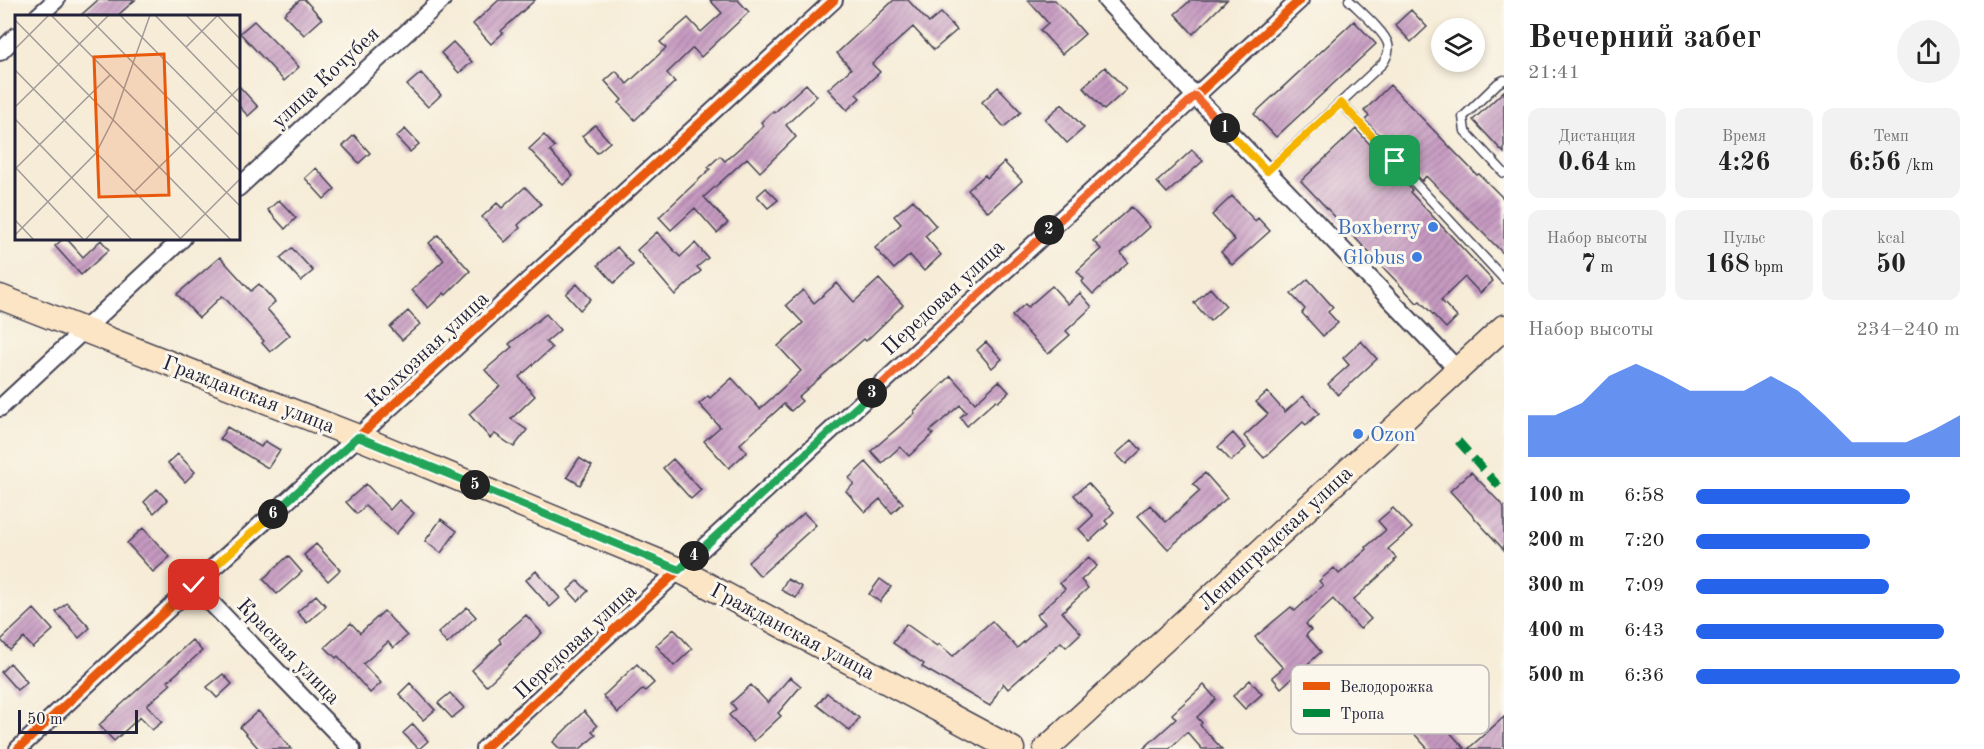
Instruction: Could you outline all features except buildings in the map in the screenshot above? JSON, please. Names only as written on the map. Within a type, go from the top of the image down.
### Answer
[{"type":"main road","name":"Гражданская улица","points":[[0,297],[358,437],[679,570],[1012,749]]},
{"type":"main road","name":"Ленинградская улица","points":[[1046,749],[1504,327]]},
{"type":"street","points":[[39,15],[56,0]]},
{"type":"street","name":"улица Кочубея","points":[[240,186],[442,0]]},
{"type":"street","name":"Колхозная улица","points":[[18,749],[194,585],[834,0]]},
{"type":"street","points":[[1106,0],[1458,370]]},
{"type":"street","name":"Передовая улица","points":[[484,749],[1300,0]]},
{"type":"street","points":[[0,52],[15,37]]},
{"type":"street","points":[[0,408],[181,240]]},
{"type":"street","name":"Красная улица","points":[[194,585],[352,749]]},
{"type":"lane","points":[[1267,171],[1383,63],[1388,55],[1389,45],[1385,38],[1349,0]]},
{"type":"lane","points":[[1504,80],[1463,117],[1465,131],[1504,173]]},
{"type":"lane","points":[[1341,103],[1504,279]]},
{"type":"marked path","points":[[1458,441],[1504,492]]},
{"type":"cycle path","points":[[18,749],[194,585],[834,0]]},
{"type":"cycle path","points":[[484,749],[1300,0]]},
{"type":"place","name":"Boxberry","points":[[1433,227]]},
{"type":"place","name":"Globus","points":[[1417,257]]},
{"type":"place","name":"Ozon","points":[[1358,434]]},
{"type":"route","points":[[194,585],[358,437],[679,570],[1195,96],[1267,171],[1341,103],[1395,161]]}]
